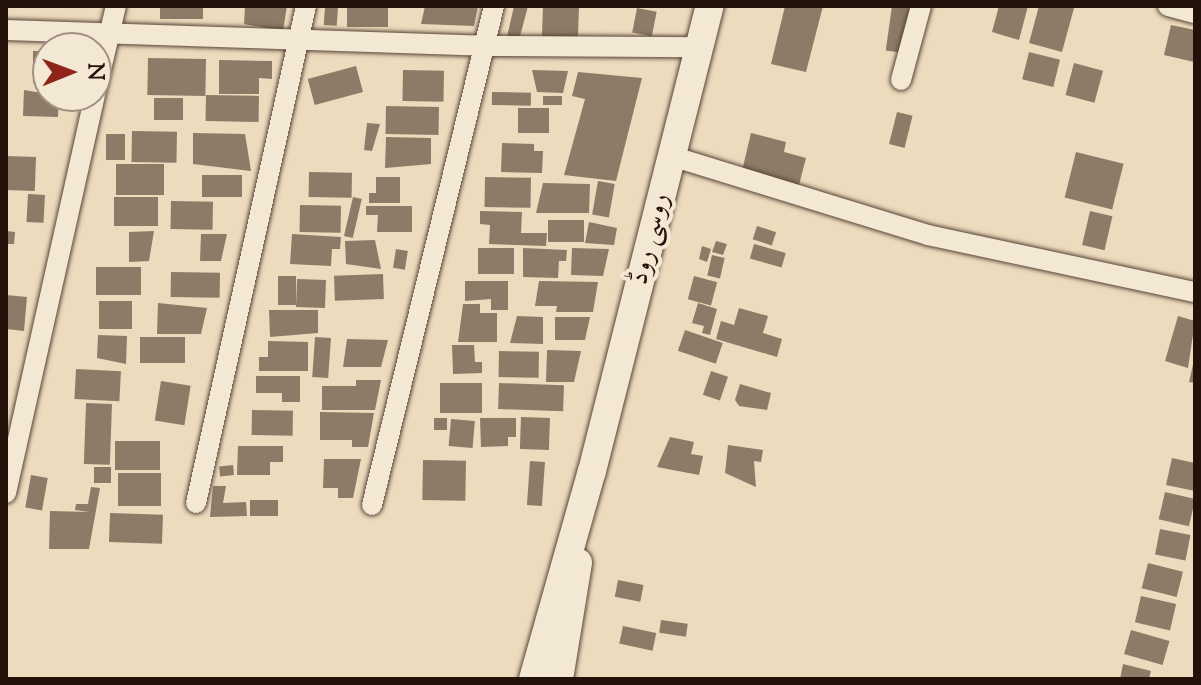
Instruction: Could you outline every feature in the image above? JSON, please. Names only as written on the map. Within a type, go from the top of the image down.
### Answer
[{"type":"main road","name":"روسی روڈ","points":[[533,679],[542,635],[592,471],[710,6]]},
{"type":"main road","name":"روسی روڈ","points":[[559,679],[592,471]]},
{"type":"street","points":[[110,32],[116,6]]},
{"type":"street","points":[[196,503],[306,6]]},
{"type":"street","points":[[372,505],[494,6]]},
{"type":"street","points":[[901,80],[921,6]]},
{"type":"street","points":[[1168,6],[1195,13]]},
{"type":"street","points":[[6,30],[58,32]]},
{"type":"street","points":[[112,34],[484,46],[699,47]]},
{"type":"street","points":[[6,493],[92,112]]},
{"type":"street","points":[[671,156],[928,235],[1195,292]]},
{"type":"building","points":[[160,6],[203,6],[203,19],[160,19]]},
{"type":"building","points":[[245,6],[287,6],[283,31],[244,24]]},
{"type":"building","points":[[347,6],[388,6],[388,27],[347,27]]},
{"type":"building","points":[[425,6],[478,6],[474,26],[421,24]]},
{"type":"building","points":[[514,6],[528,6],[519,40],[507,37]]},
{"type":"building","points":[[543,6],[579,7],[578,38],[542,37]]},
{"type":"building","points":[[785,6],[823,6],[806,72],[771,64]]},
{"type":"building","points":[[892,6],[914,9],[908,54],[886,51]]},
{"type":"building","points":[[999,6],[1028,6],[1019,40],[992,32]]},
{"type":"building","points":[[1039,6],[1074,8],[1062,52],[1029,43]]},
{"type":"building","points":[[325,7],[338,8],[337,26],[324,25]]},
{"type":"building","points":[[637,8],[657,12],[652,36],[632,33]]},
{"type":"building","points":[[1171,25],[1195,30],[1194,62],[1164,55]]},
{"type":"building","points":[[1029,52],[1060,60],[1053,87],[1022,79]]},
{"type":"building","points":[[148,58],[206,59],[205,96],[147,95]]},
{"type":"building","points":[[219,60],[272,61],[272,79],[259,78],[259,94],[219,94]]},
{"type":"building","points":[[1074,63],[1103,71],[1094,103],[1065,95]]},
{"type":"building","points":[[356,66],[363,92],[315,105],[308,79]]},
{"type":"building","points":[[403,70],[444,71],[443,102],[402,101]]},
{"type":"building","points":[[532,70],[568,71],[563,93],[537,92]]},
{"type":"building","points":[[578,72],[642,78],[616,181],[564,175],[585,99],[572,96]]},
{"type":"building","points":[[24,90],[32,91],[32,112],[58,112],[58,117],[23,116]]},
{"type":"building","points":[[492,92],[531,93],[531,106],[492,105]]},
{"type":"building","points":[[206,95],[259,96],[259,122],[206,121]]},
{"type":"building","points":[[543,96],[562,96],[562,105],[543,105]]},
{"type":"building","points":[[154,98],[183,98],[183,120],[154,120]]},
{"type":"building","points":[[386,106],[439,107],[439,135],[386,134]]},
{"type":"building","points":[[518,108],[549,108],[549,133],[518,133]]},
{"type":"building","points":[[897,112],[913,116],[905,148],[889,144]]},
{"type":"building","points":[[367,123],[380,124],[372,151],[364,150]]},
{"type":"building","points":[[132,131],[177,132],[176,163],[131,162]]},
{"type":"building","points":[[193,133],[245,134],[251,171],[193,164]]},
{"type":"building","points":[[751,133],[786,142],[784,152],[806,158],[799,185],[742,171]]},
{"type":"building","points":[[106,134],[125,134],[125,160],[106,160]]},
{"type":"building","points":[[386,137],[431,138],[431,164],[385,168]]},
{"type":"building","points":[[502,143],[534,144],[534,151],[543,151],[542,173],[501,172]]},
{"type":"building","points":[[1076,152],[1124,164],[1112,209],[1065,198]]},
{"type":"building","points":[[6,156],[36,157],[35,191],[6,190]]},
{"type":"building","points":[[116,164],[164,164],[164,195],[116,195]]},
{"type":"building","points":[[309,172],[352,173],[352,198],[309,197]]},
{"type":"building","points":[[202,175],[242,175],[242,197],[202,197]]},
{"type":"building","points":[[376,177],[400,177],[400,203],[369,203],[369,193],[376,193]]},
{"type":"building","points":[[485,177],[531,178],[530,208],[484,207]]},
{"type":"building","points":[[598,181],[615,184],[609,217],[592,214]]},
{"type":"building","points":[[543,183],[590,184],[589,213],[536,213]]},
{"type":"building","points":[[28,194],[45,195],[44,223],[27,222]]},
{"type":"building","points":[[114,197],[158,197],[158,226],[114,226]]},
{"type":"building","points":[[353,197],[362,199],[353,238],[344,236]]},
{"type":"building","points":[[171,201],[213,202],[213,230],[171,229]]},
{"type":"building","points":[[300,205],[341,206],[341,233],[300,232]]},
{"type":"building","points":[[366,206],[412,206],[412,232],[377,232],[378,215],[366,215]]},
{"type":"building","points":[[480,211],[522,212],[521,233],[547,233],[546,246],[489,244],[490,225],[480,224]]},
{"type":"building","points":[[1090,211],[1112,216],[1105,250],[1082,245]]},
{"type":"building","points":[[548,220],[584,220],[584,242],[548,242]]},
{"type":"building","points":[[589,222],[617,228],[614,245],[585,243]]},
{"type":"building","points":[[757,226],[776,232],[772,245],[753,239]]},
{"type":"building","points":[[6,231],[15,232],[14,244],[6,244]]},
{"type":"building","points":[[154,231],[149,261],[129,262],[129,232]]},
{"type":"building","points":[[201,234],[227,234],[221,261],[200,261]]},
{"type":"building","points":[[292,234],[341,237],[340,249],[332,249],[331,266],[290,264]]},
{"type":"building","points":[[375,240],[381,269],[346,264],[345,241]]},
{"type":"building","points":[[716,241],[727,244],[723,255],[712,252]]},
{"type":"building","points":[[754,244],[786,253],[782,268],[750,258]]},
{"type":"building","points":[[702,246],[711,249],[707,262],[699,259]]},
{"type":"building","points":[[478,248],[514,248],[514,274],[478,274]]},
{"type":"building","points":[[523,248],[567,250],[566,261],[559,261],[558,278],[523,277]]},
{"type":"building","points":[[572,248],[609,249],[603,276],[571,275]]},
{"type":"building","points":[[396,249],[408,251],[405,270],[393,268]]},
{"type":"building","points":[[712,255],[725,258],[720,278],[707,275]]},
{"type":"building","points":[[96,267],[141,267],[141,295],[96,295]]},
{"type":"building","points":[[171,272],[220,273],[220,298],[171,297]]},
{"type":"building","points":[[383,274],[384,299],[335,301],[334,276]]},
{"type":"building","points":[[278,276],[296,276],[296,305],[278,305]]},
{"type":"building","points":[[694,276],[717,282],[711,305],[688,299]]},
{"type":"building","points":[[297,279],[326,280],[325,308],[296,307]]},
{"type":"building","points":[[465,281],[508,281],[508,310],[491,310],[491,299],[465,301]]},
{"type":"building","points":[[539,281],[598,282],[593,312],[556,312],[557,306],[535,306]]},
{"type":"building","points":[[6,295],[27,297],[24,331],[6,329]]},
{"type":"building","points":[[99,301],[132,301],[132,329],[99,329]]},
{"type":"building","points":[[158,303],[207,308],[201,334],[157,334]]},
{"type":"building","points":[[698,303],[717,309],[710,335],[702,333],[704,326],[692,323]]},
{"type":"building","points":[[463,304],[480,304],[480,313],[497,313],[497,342],[458,342]]},
{"type":"building","points":[[739,308],[768,316],[763,333],[782,339],[777,357],[716,339],[721,321],[734,325]]},
{"type":"building","points":[[269,310],[318,310],[318,333],[270,337]]},
{"type":"building","points":[[517,316],[543,317],[543,344],[510,343]]},
{"type":"building","points":[[1178,316],[1195,321],[1188,368],[1165,361]]},
{"type":"building","points":[[555,317],[590,317],[585,340],[555,340]]},
{"type":"building","points":[[685,330],[723,343],[716,364],[678,351]]},
{"type":"building","points":[[98,335],[127,336],[126,364],[97,358]]},
{"type":"building","points":[[140,337],[185,337],[185,363],[140,363]]},
{"type":"building","points":[[315,337],[331,338],[328,378],[312,377]]},
{"type":"building","points":[[347,339],[388,340],[381,367],[343,367]]},
{"type":"building","points":[[268,341],[308,342],[308,371],[259,371],[259,357],[268,357]]},
{"type":"building","points":[[452,345],[474,345],[475,362],[482,362],[482,373],[453,374]]},
{"type":"building","points":[[547,350],[581,351],[574,382],[546,382]]},
{"type":"building","points":[[499,351],[539,352],[539,378],[499,377]]},
{"type":"building","points":[[1195,356],[1195,383],[1189,382]]},
{"type":"building","points":[[76,369],[121,371],[119,401],[74,399]]},
{"type":"building","points":[[711,371],[728,377],[720,400],[703,395]]},
{"type":"building","points":[[256,376],[300,376],[300,402],[282,402],[282,393],[256,393]]},
{"type":"building","points":[[356,380],[381,380],[375,410],[322,410],[322,386],[356,386]]},
{"type":"building","points":[[161,381],[191,386],[184,425],[155,421]]},
{"type":"building","points":[[440,383],[482,383],[482,413],[440,413]]},
{"type":"building","points":[[499,383],[564,385],[563,411],[498,409]]},
{"type":"building","points":[[740,384],[771,393],[767,410],[739,406],[735,400]]},
{"type":"building","points":[[86,403],[112,404],[110,465],[84,464]]},
{"type":"building","points":[[252,410],[293,411],[293,436],[252,435]]},
{"type":"building","points":[[320,412],[374,413],[368,447],[352,447],[352,440],[320,440]]},
{"type":"building","points":[[521,417],[550,418],[549,450],[520,449]]},
{"type":"building","points":[[434,418],[447,418],[447,430],[434,430]]},
{"type":"building","points":[[480,418],[516,418],[516,437],[508,437],[508,446],[481,447]]},
{"type":"building","points":[[451,419],[475,421],[473,448],[449,446]]},
{"type":"building","points":[[670,437],[694,442],[691,454],[703,456],[699,475],[657,467]]},
{"type":"building","points":[[115,441],[160,441],[160,470],[115,470]]},
{"type":"building","points":[[728,445],[763,450],[761,462],[754,461],[756,487],[725,473]]},
{"type":"building","points":[[238,446],[283,446],[283,462],[270,462],[270,475],[237,475]]},
{"type":"building","points":[[1172,458],[1195,463],[1195,491],[1166,485]]},
{"type":"building","points":[[324,459],[361,459],[353,498],[338,498],[338,488],[323,488]]},
{"type":"building","points":[[423,460],[466,461],[465,501],[422,500]]},
{"type":"building","points":[[530,461],[545,462],[542,506],[527,505]]},
{"type":"building","points":[[233,465],[234,475],[220,476],[219,466]]},
{"type":"building","points":[[94,467],[111,467],[111,483],[94,483]]},
{"type":"building","points":[[118,473],[161,473],[161,506],[118,506]]},
{"type":"building","points":[[31,475],[48,478],[42,510],[25,507]]},
{"type":"building","points":[[213,486],[226,486],[223,503],[246,502],[247,516],[210,517]]},
{"type":"building","points":[[91,487],[100,488],[89,549],[49,549],[50,511],[89,512],[75,510],[76,504],[88,504]]},
{"type":"building","points":[[1165,492],[1195,499],[1189,526],[1159,519]]},
{"type":"building","points":[[250,500],[278,500],[278,516],[250,516]]},
{"type":"building","points":[[110,513],[163,515],[162,544],[109,542]]},
{"type":"building","points":[[1160,529],[1190,535],[1185,560],[1155,555]]},
{"type":"building","points":[[1148,563],[1183,572],[1177,597],[1142,588]]},
{"type":"building","points":[[618,580],[644,585],[640,602],[615,597]]},
{"type":"building","points":[[1141,596],[1176,604],[1170,630],[1135,622]]},
{"type":"building","points":[[661,620],[688,624],[686,637],[659,633]]},
{"type":"building","points":[[623,626],[656,633],[653,651],[619,644]]},
{"type":"building","points":[[1131,630],[1169,641],[1163,665],[1124,654]]},
{"type":"building","points":[[1123,664],[1151,671],[1149,679],[1120,679]]}]
